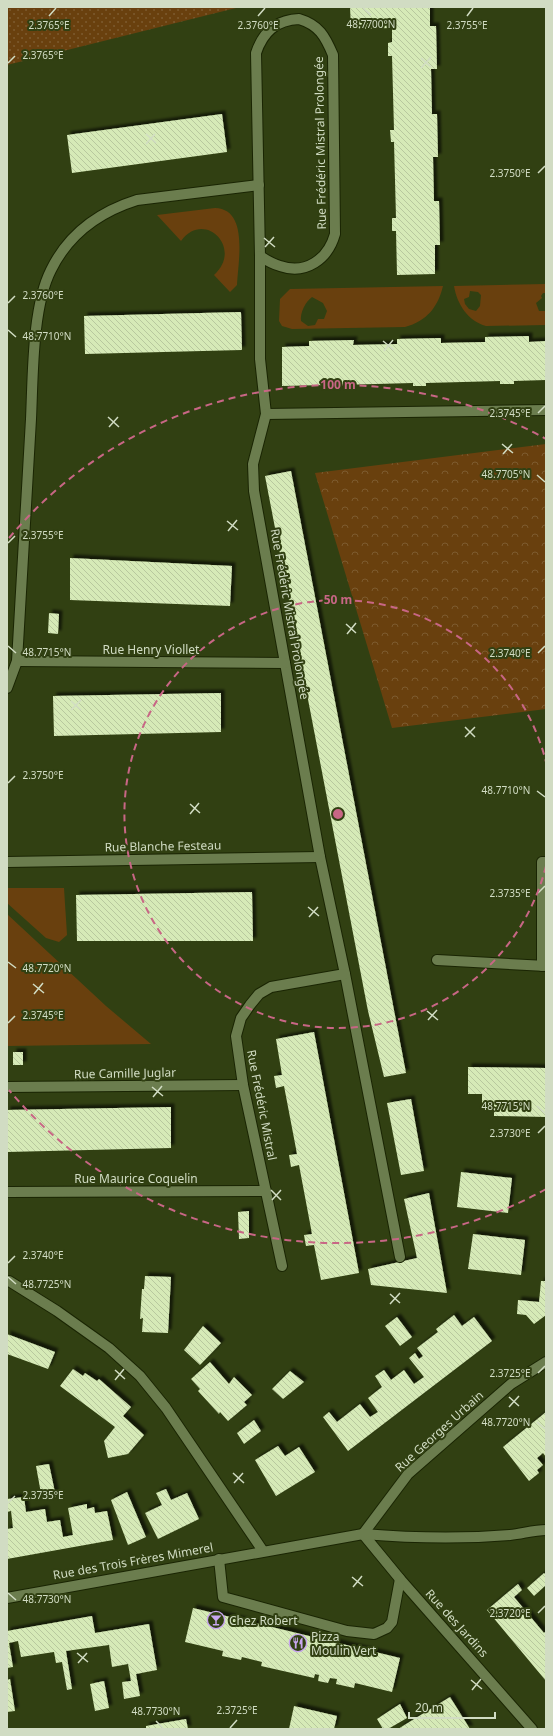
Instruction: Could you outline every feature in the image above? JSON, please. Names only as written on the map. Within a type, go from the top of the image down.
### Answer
[{"type":"street","name":"Rue Frédéric Mistral Prolongée","points":[[260,256],[279,266],[291,269],[302,269],[312,265],[326,253],[332,244],[335,234],[333,54],[320,30],[309,22],[299,19],[288,20],[273,27],[261,38],[256,52],[260,256],[260,359],[266,414],[253,464],[254,491],[320,857],[345,974],[400,1258]]},
{"type":"street","points":[[7,688],[17,661],[34,360],[40,300],[50,270],[68,243],[92,220],[118,206],[137,200],[259,185]]},
{"type":"street","points":[[266,414],[546,410]]},
{"type":"street","name":"Rue Henry Viollet","points":[[17,661],[285,663]]},
{"type":"street","name":"Rue Blanche Festeau","points":[[7,862],[320,857]]},
{"type":"street","points":[[437,960],[544,966],[542,862],[546,862]]},
{"type":"street","name":"Rue Frédéric Mistral","points":[[282,1266],[242,1085],[236,1036],[241,1018],[259,994],[271,987],[345,974]]},
{"type":"street","name":"Rue Camille Juglar","points":[[7,1087],[242,1085]]},
{"type":"street","name":"Rue Maurice Coquelin","points":[[7,1192],[266,1191]]},
{"type":"street","points":[[8,1279],[108,1348],[140,1376],[166,1408],[263,1551]]},
{"type":"street","name":"Rue Georges Urbain","points":[[363,1534],[408,1474],[511,1384],[546,1362]]},
{"type":"street","name":"Rue des Trois Frères Mimerel","points":[[7,1598],[363,1534],[413,1538],[511,1535],[530,1530],[546,1530]]},
{"type":"street","name":"Rue des Jardins","points":[[363,1534],[400,1579],[532,1729]]},
{"type":"street","points":[[219,1559],[223,1597],[347,1631],[374,1634],[387,1628],[392,1622],[400,1579]]},
{"type":"green space","points":[[7,7],[240,7],[7,65]]},
{"type":"green space","points":[[215,208],[226,211],[233,217],[239,238],[237,285],[230,292],[214,275],[222,264],[225,254],[223,244],[217,236],[209,231],[200,229],[190,232],[181,241],[157,215]]},
{"type":"green space","points":[[546,284],[546,293],[543,293],[541,296],[542,298],[536,303],[539,311],[546,311],[546,325],[486,326],[480,324],[464,311],[455,293],[454,286]],"holes":[[[470,291],[478,292],[481,295],[480,306],[476,311],[469,309],[465,304],[464,299],[469,297]]]},
{"type":"green space","points":[[443,286],[435,307],[420,321],[405,327],[292,329],[282,326],[279,321],[280,299],[290,289]],"holes":[[[312,297],[323,303],[327,311],[324,319],[318,319],[315,325],[308,326],[301,321],[301,315],[304,308]]]},
{"type":"green space","points":[[546,444],[546,709],[392,728],[315,473]]},
{"type":"green space","points":[[7,888],[64,888],[67,935],[59,942],[46,938],[7,903]]},
{"type":"green space","points":[[7,914],[106,1006],[151,1044],[7,1046]]},
{"type":"building","points":[[350,7],[430,7],[430,26],[436,26],[437,69],[431,69],[432,114],[437,114],[438,157],[433,157],[434,201],[439,201],[440,245],[435,245],[435,274],[397,275],[396,231],[392,231],[392,218],[396,218],[394,142],[391,142],[390,130],[394,130],[392,56],[388,56],[388,43],[392,42],[392,28],[351,29]]},
{"type":"building","points":[[222,114],[227,152],[72,173],[67,135]]},
{"type":"building","points":[[241,312],[242,350],[85,354],[84,316]]},
{"type":"building","points":[[529,336],[529,342],[546,341],[546,380],[514,381],[514,384],[500,384],[500,381],[426,383],[426,386],[413,386],[413,383],[338,385],[338,387],[325,387],[325,385],[282,386],[282,347],[309,346],[309,341],[354,340],[353,345],[397,344],[397,339],[441,338],[441,343],[485,342],[485,337]]},
{"type":"building","points":[[291,471],[406,1073],[384,1077],[368,1011],[265,476]]},
{"type":"building","points":[[70,558],[232,566],[230,606],[70,600]]},
{"type":"building","points":[[49,613],[59,614],[58,634],[48,633]]},
{"type":"building","points":[[221,693],[221,732],[54,736],[53,696]]},
{"type":"building","points":[[252,892],[253,941],[77,941],[76,895]]},
{"type":"building","points":[[314,1032],[359,1273],[321,1280],[314,1245],[306,1246],[305,1241],[304,1235],[312,1234],[299,1165],[291,1167],[289,1155],[297,1154],[284,1086],[276,1088],[274,1076],[282,1075],[276,1039]]},
{"type":"building","points":[[13,1052],[23,1052],[23,1065],[13,1065]]},
{"type":"building","points":[[468,1067],[546,1068],[546,1117],[494,1116],[494,1110],[482,1110],[482,1094],[468,1094]]},
{"type":"building","points":[[411,1099],[424,1171],[401,1175],[387,1103]]},
{"type":"building","points":[[171,1107],[171,1148],[7,1152],[7,1110]]},
{"type":"building","points":[[461,1172],[512,1178],[508,1213],[457,1207]]},
{"type":"building","points":[[429,1193],[447,1293],[371,1285],[368,1269],[417,1258],[404,1199]]},
{"type":"building","points":[[249,1211],[249,1238],[239,1239],[238,1212]]},
{"type":"building","points":[[473,1234],[525,1240],[521,1275],[468,1269]]},
{"type":"building","points":[[145,1276],[171,1277],[168,1333],[142,1332],[143,1318],[140,1319],[142,1289],[144,1289]]},
{"type":"building","points":[[541,1281],[546,1281],[546,1315],[534,1324],[526,1315],[517,1314],[518,1300],[539,1302]]},
{"type":"building","points":[[454,1315],[462,1326],[474,1317],[492,1341],[348,1451],[323,1417],[329,1412],[337,1422],[360,1404],[370,1417],[378,1412],[368,1398],[382,1387],[375,1376],[384,1370],[391,1380],[404,1370],[414,1384],[424,1377],[409,1358],[415,1353],[419,1359],[423,1356],[417,1348],[438,1332],[436,1329]]},
{"type":"building","points":[[397,1317],[412,1337],[400,1346],[385,1326]]},
{"type":"building","points":[[203,1326],[221,1343],[200,1365],[184,1350]]},
{"type":"building","points":[[7,1334],[55,1352],[48,1369],[7,1354]]},
{"type":"building","points":[[210,1362],[229,1384],[234,1377],[252,1395],[244,1402],[247,1405],[228,1421],[220,1412],[219,1414],[198,1391],[200,1389],[191,1379]]},
{"type":"building","points":[[73,1369],[83,1376],[85,1373],[97,1381],[99,1379],[131,1407],[123,1416],[144,1435],[128,1454],[108,1458],[104,1441],[115,1427],[60,1386]]},
{"type":"building","points":[[290,1371],[304,1382],[283,1399],[272,1389]]},
{"type":"building","points":[[546,1412],[546,1457],[543,1453],[537,1458],[543,1465],[537,1470],[539,1473],[529,1481],[503,1447]]},
{"type":"building","points":[[254,1420],[261,1431],[244,1444],[237,1433]]},
{"type":"building","points":[[278,1446],[285,1456],[299,1447],[315,1472],[276,1496],[255,1460]]},
{"type":"building","points":[[49,1464],[56,1497],[42,1499],[36,1466]]},
{"type":"building","points":[[166,1489],[171,1500],[187,1493],[199,1519],[158,1539],[145,1513],[162,1505],[156,1493]]},
{"type":"building","points":[[127,1492],[146,1537],[128,1545],[111,1500]]},
{"type":"building","points":[[24,1497],[26,1512],[45,1509],[47,1522],[60,1520],[63,1537],[73,1535],[68,1508],[87,1504],[87,1509],[94,1507],[95,1513],[107,1511],[113,1540],[7,1559],[7,1529],[13,1528],[11,1511],[7,1512],[7,1499]]},
{"type":"building","points":[[544,1573],[546,1575],[546,1585],[534,1596],[527,1588]]},
{"type":"building","points":[[518,1584],[522,1590],[514,1597],[544,1633],[546,1631],[546,1681],[487,1610]]},
{"type":"building","points":[[193,1608],[400,1658],[392,1692],[355,1683],[354,1688],[336,1684],[337,1679],[330,1678],[328,1683],[318,1681],[319,1675],[315,1674],[314,1678],[261,1666],[262,1662],[242,1657],[241,1660],[222,1656],[223,1651],[185,1642]]},
{"type":"building","points":[[92,1616],[95,1633],[149,1624],[157,1670],[136,1674],[140,1696],[124,1699],[122,1682],[131,1681],[128,1664],[112,1667],[109,1645],[66,1651],[72,1689],[67,1690],[62,1662],[56,1663],[54,1652],[21,1657],[18,1641],[9,1643],[13,1667],[7,1668],[7,1631]]},
{"type":"building","points":[[10,1679],[15,1711],[7,1712],[7,1680]]},
{"type":"building","points":[[104,1681],[109,1708],[95,1711],[90,1684]]},
{"type":"building","points":[[450,1697],[470,1729],[398,1729]]},
{"type":"building","points":[[400,1704],[407,1718],[388,1729],[383,1729],[377,1719]]},
{"type":"building","points":[[294,1706],[337,1716],[334,1729],[289,1729]]},
{"type":"building","points":[[186,1719],[188,1729],[146,1729],[146,1726]]},
{"type":"place","name":"Chez Robert","points":[[216,1620]]},
{"type":"place","name":"Pizza Moulin Vert","points":[[298,1643]]}]
